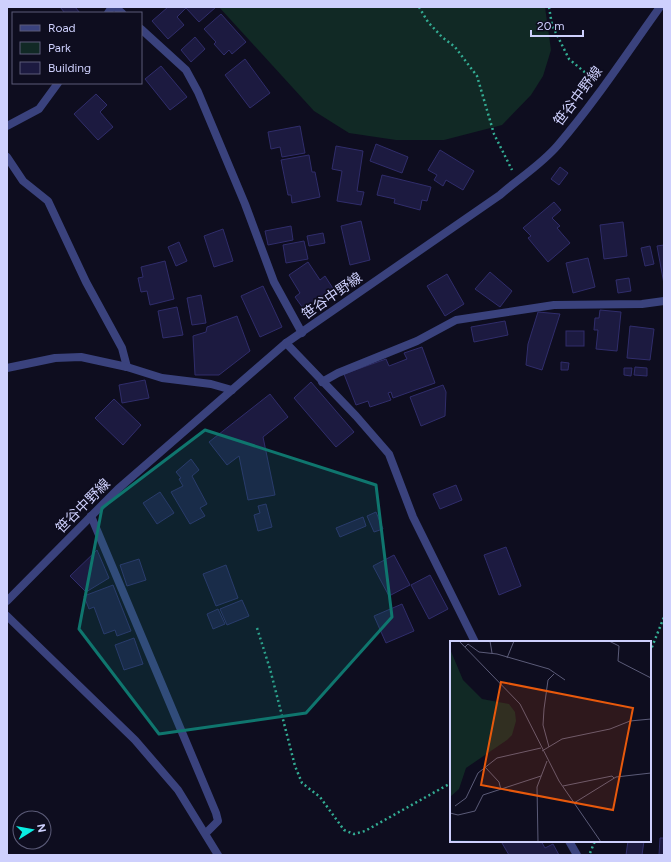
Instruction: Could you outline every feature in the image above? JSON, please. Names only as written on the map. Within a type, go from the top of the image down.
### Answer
[{"type":"street","name":"笹谷中野線","points":[[7,601],[118,489],[286,343],[500,195],[517,179],[531,171],[557,146],[660,7]]},
{"type":"street","points":[[142,30],[186,70],[195,87],[245,204],[274,282],[302,332]]},
{"type":"street","points":[[7,126],[39,110],[57,84]]},
{"type":"street","points":[[7,157],[23,181],[48,201],[86,282],[122,348],[127,366]]},
{"type":"street","points":[[322,382],[338,373],[417,341],[456,320],[554,305],[642,304],[664,300]]},
{"type":"street","points":[[286,343],[356,416],[389,454],[413,518],[474,641]]},
{"type":"street","points":[[7,368],[55,358],[81,357],[127,366],[162,378],[211,384],[232,390]]},
{"type":"street","points":[[91,516],[216,813],[218,821],[206,833]]},
{"type":"street","points":[[7,616],[135,740],[178,790],[206,833],[218,855]]},
{"type":"street","points":[[570,842],[577,855]]},
{"type":"path","points":[[419,7],[428,22],[442,37],[455,46],[477,76],[494,134],[517,179]]},
{"type":"path","points":[[549,7],[552,25],[569,59],[602,86]]},
{"type":"path","points":[[651,650],[664,617]]},
{"type":"path","points":[[257,628],[270,669],[295,766],[302,783],[320,797],[344,830],[354,834],[365,831],[450,784]]},
{"type":"path","points":[[588,855],[594,842]]},
{"type":"highlighted area","points":[[205,430],[376,485],[392,617],[306,713],[159,734],[79,629],[102,508]]},
{"type":"green space","points":[[219,7],[545,7],[551,50],[543,76],[531,95],[502,125],[444,140],[396,140],[349,133],[314,111]]},
{"type":"building","points":[[60,7],[75,7],[79,12],[64,12]]},
{"type":"building","points":[[168,7],[216,7],[199,22],[186,8],[177,17],[184,25],[168,39],[152,21]]},
{"type":"building","points":[[221,14],[246,42],[232,54],[229,50],[224,55],[214,44],[216,42],[204,29]]},
{"type":"building","points":[[195,37],[205,49],[191,62],[181,50]]},
{"type":"building","points":[[245,59],[270,93],[250,108],[225,75]]},
{"type":"building","points":[[161,66],[187,97],[170,110],[145,79]]},
{"type":"building","points":[[96,94],[107,105],[100,112],[113,127],[98,140],[74,114]]},
{"type":"building","points":[[300,126],[305,153],[282,157],[280,147],[271,149],[268,132]]},
{"type":"building","points":[[376,144],[408,157],[402,173],[370,161]]},
{"type":"building","points":[[336,146],[363,151],[357,191],[364,192],[361,205],[337,201],[342,171],[332,169]]},
{"type":"building","points":[[440,150],[474,171],[463,190],[446,180],[443,186],[434,180],[437,175],[428,170]]},
{"type":"building","points":[[309,155],[312,172],[315,172],[320,197],[292,203],[291,195],[288,195],[281,160]]},
{"type":"building","points":[[560,167],[568,173],[559,185],[551,179]]},
{"type":"building","points":[[382,175],[431,187],[427,201],[422,200],[420,210],[394,203],[395,199],[377,195]]},
{"type":"building","points":[[554,202],[561,210],[552,218],[560,226],[557,228],[570,243],[548,262],[528,238],[531,236],[523,228]]},
{"type":"building","points":[[361,221],[370,260],[350,265],[341,226]]},
{"type":"building","points":[[623,222],[627,256],[604,259],[600,225]]},
{"type":"building","points":[[291,226],[293,240],[268,245],[265,231]]},
{"type":"building","points":[[223,229],[233,261],[214,267],[204,236]]},
{"type":"building","points":[[323,233],[325,243],[309,246],[307,236]]},
{"type":"building","points":[[304,241],[308,259],[286,263],[283,245]]},
{"type":"building","points":[[179,242],[187,261],[176,266],[168,247]]},
{"type":"building","points":[[664,245],[664,284],[657,246]]},
{"type":"building","points":[[650,246],[654,264],[645,266],[641,248]]},
{"type":"building","points":[[588,258],[595,287],[573,293],[566,263]]},
{"type":"building","points":[[165,261],[174,299],[150,305],[147,291],[141,292],[138,278],[143,277],[141,267]]},
{"type":"building","points":[[308,262],[320,280],[325,276],[334,290],[305,311],[295,297],[300,293],[289,275]]},
{"type":"building","points":[[490,272],[512,291],[500,307],[475,289]]},
{"type":"building","points":[[447,274],[464,304],[445,316],[427,286]]},
{"type":"building","points":[[629,278],[631,291],[618,293],[616,280]]},
{"type":"building","points":[[263,286],[282,327],[260,337],[241,296]]},
{"type":"building","points":[[201,295],[206,323],[192,325],[187,298]]},
{"type":"building","points":[[177,307],[183,335],[163,338],[158,311]]},
{"type":"building","points":[[600,310],[621,312],[617,351],[596,349],[598,330],[594,330],[595,318],[599,318]]},
{"type":"building","points":[[538,312],[560,314],[542,370],[526,365],[528,344]]},
{"type":"building","points":[[237,316],[250,351],[219,375],[195,375],[193,336],[206,332],[207,327]]},
{"type":"building","points":[[505,321],[508,335],[474,342],[471,327]]},
{"type":"building","points":[[630,326],[654,329],[650,360],[627,358]]},
{"type":"building","points":[[566,331],[584,331],[584,346],[566,346]]},
{"type":"building","points":[[422,347],[435,383],[393,398],[391,392],[388,393],[391,400],[370,407],[368,401],[356,405],[344,374],[386,359],[389,366],[407,359],[404,353]]},
{"type":"building","points":[[561,362],[569,363],[568,370],[561,370]]},
{"type":"building","points":[[635,367],[647,368],[647,376],[634,375]]},
{"type":"building","points":[[624,368],[632,368],[631,376],[624,375]]},
{"type":"building","points":[[145,380],[149,398],[122,403],[119,385]]},
{"type":"building","points":[[311,382],[354,432],[336,447],[294,398]]},
{"type":"building","points":[[443,385],[446,392],[445,416],[421,426],[410,397]]},
{"type":"building","points":[[270,394],[288,417],[263,437],[275,495],[248,500],[239,456],[227,465],[209,442]]},
{"type":"building","points":[[114,399],[141,425],[123,445],[95,418]]},
{"type":"building","points":[[191,459],[199,470],[192,476],[207,504],[200,508],[205,516],[190,524],[171,492],[183,486],[179,479],[181,478],[176,472]]},
{"type":"building","points":[[456,485],[462,500],[440,509],[433,494]]},
{"type":"building","points":[[160,492],[174,513],[157,524],[143,503]]},
{"type":"building","points":[[266,504],[272,527],[258,531],[254,515],[260,513],[258,506]]},
{"type":"building","points":[[376,512],[383,529],[374,532],[367,516]]},
{"type":"building","points":[[363,517],[366,526],[340,537],[336,528]]},
{"type":"building","points":[[506,547],[521,586],[499,595],[484,555]]},
{"type":"building","points":[[97,550],[109,578],[86,592],[70,576]]},
{"type":"building","points":[[394,555],[410,585],[389,596],[373,566]]},
{"type":"building","points":[[139,559],[146,580],[127,586],[120,565]]},
{"type":"building","points":[[226,565],[238,598],[216,606],[203,574]]},
{"type":"building","points":[[430,575],[448,609],[429,619],[411,585]]},
{"type":"building","points":[[113,585],[131,631],[117,636],[115,630],[104,634],[94,607],[89,609],[84,596]]},
{"type":"building","points":[[242,600],[249,616],[227,625],[220,609]]},
{"type":"building","points":[[402,604],[414,631],[386,643],[374,616]]},
{"type":"building","points":[[218,609],[225,624],[213,629],[207,614]]},
{"type":"building","points":[[134,638],[143,664],[124,670],[115,645]]},
{"type":"building","points":[[660,838],[664,838],[664,855],[659,855]]},
{"type":"building","points":[[542,842],[545,848],[553,844],[559,855],[509,855],[502,843]]},
{"type":"building","points":[[628,842],[644,842],[642,855],[626,855]]}]
